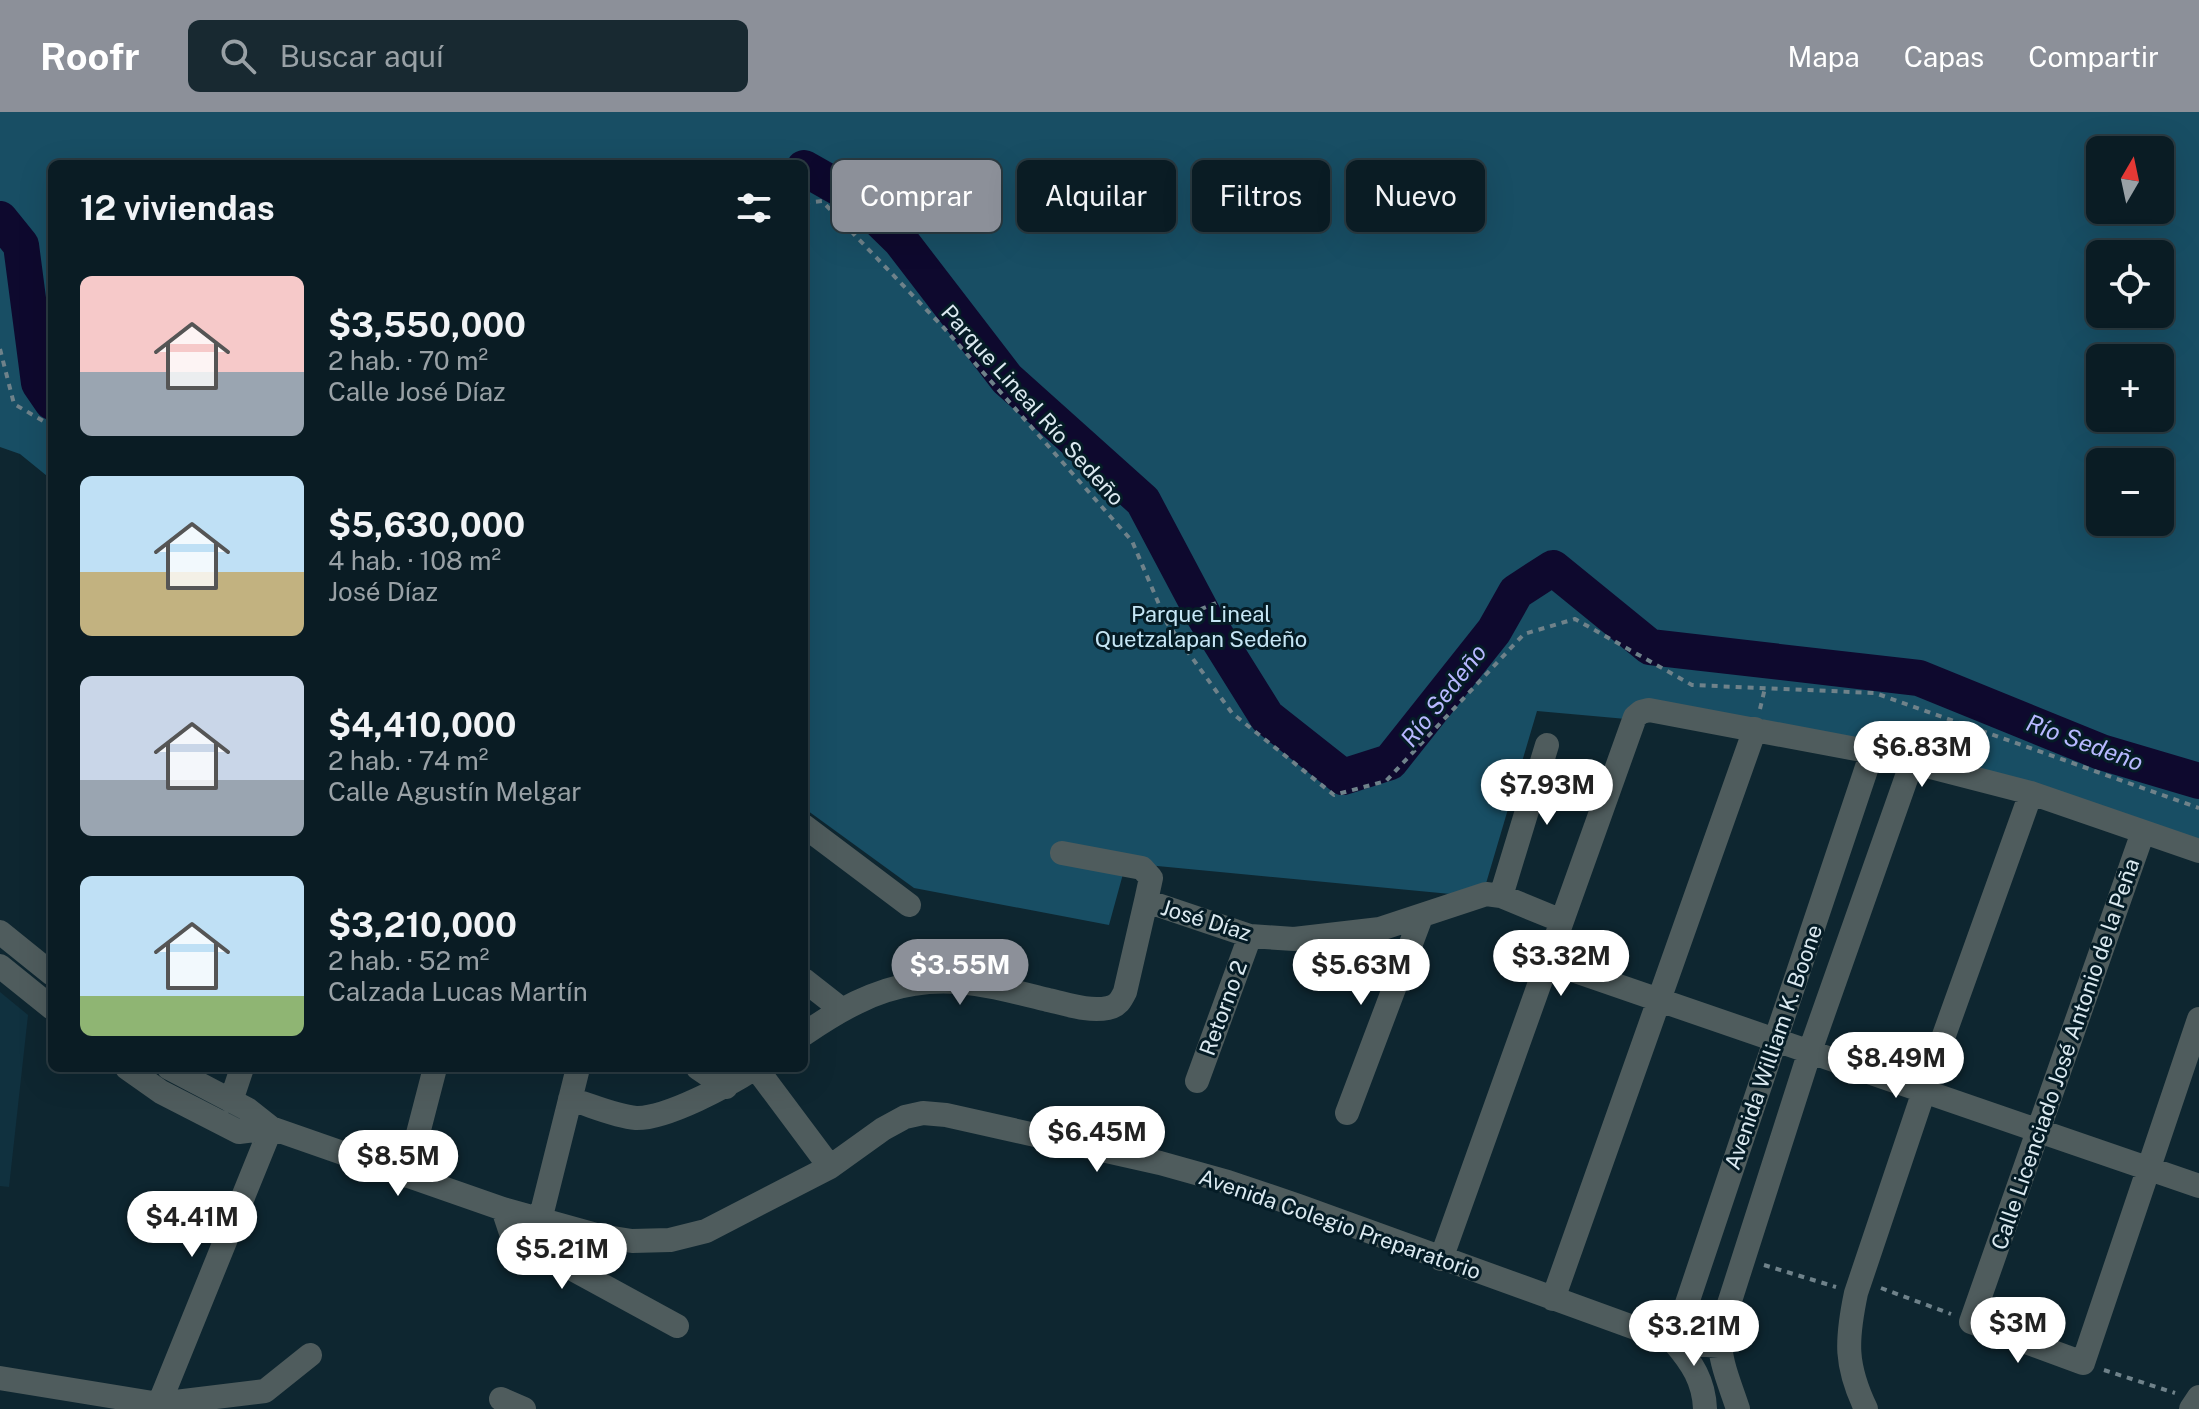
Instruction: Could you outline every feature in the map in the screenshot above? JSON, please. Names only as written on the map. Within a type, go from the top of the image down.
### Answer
[{"type":"street","points":[[1441,1259],[1635,717],[1641,712],[1649,710],[1872,752],[2031,793],[2199,851]]},
{"type":"street","points":[[1553,1299],[1755,729]]},
{"type":"street","points":[[1501,896],[1547,745]]},
{"type":"street","name":"Avenida William K. Boone","points":[[1674,1342],[1872,752]]},
{"type":"street","name":"Avenida William K. Boone","points":[[1719,1346],[1720,1332],[1810,1051],[1912,762]]},
{"type":"street","points":[[1866,1409],[1853,1381],[1848,1352],[1850,1320],[1858,1287],[1924,1091],[2031,793]]},
{"type":"street","points":[[808,829],[909,905]]},
{"type":"street","name":"Calle Licenciado José Antonio de la Peña","points":[[1971,1322],[2143,832]]},
{"type":"street","points":[[1062,853],[1142,868],[1151,878],[1146,901]]},
{"type":"street","name":"José Díaz","points":[[841,1009],[882,992],[915,983],[949,982],[983,984],[1082,1008],[1110,1008],[1119,1003],[1125,992],[1146,901],[1250,936],[1294,939],[1380,929],[1486,894],[1501,896],[1562,921]]},
{"type":"street","points":[[1347,1113],[1421,917]]},
{"type":"street","points":[[0,932],[48,971]]},
{"type":"street","name":"Retorno 2","points":[[1197,1081],[1250,936]]},
{"type":"street","points":[[1549,962],[2199,1186]]},
{"type":"street","points":[[0,966],[48,1005]]},
{"type":"street","points":[[808,983],[841,1009],[808,1031]]},
{"type":"street","points":[[1971,1322],[2083,1363],[2199,1019]]},
{"type":"street","points":[[177,1072],[247,1109],[271,1128]]},
{"type":"street","points":[[231,1101],[241,1072]]},
{"type":"street","points":[[407,1176],[434,1072]]},
{"type":"street","points":[[540,1220],[577,1072]]},
{"type":"street","points":[[704,1072],[726,1087]]},
{"type":"street","points":[[570,1099],[627,1117],[640,1118],[726,1087],[750,1072]]},
{"type":"street","points":[[759,1072],[830,1167]]},
{"type":"street","points":[[141,1073],[239,1132],[271,1128]]},
{"type":"street","name":"Avenida Colegio Preparatorio","points":[[271,1128],[540,1220],[621,1239],[670,1240],[706,1231],[830,1167],[905,1117],[923,1113],[946,1115],[1160,1163],[1228,1182],[1674,1342],[1719,1346]]},
{"type":"street","points":[[161,1407],[271,1128]]},
{"type":"street","points":[[503,1209],[512,1236],[677,1326]]},
{"type":"street","points":[[1674,1342],[1692,1363],[1700,1381],[1705,1409]]},
{"type":"street","points":[[1719,1346],[1738,1409]]},
{"type":"street","points":[[0,1378],[161,1407],[264,1400],[310,1355]]},
{"type":"street","points":[[501,1399],[524,1409]]},
{"type":"path","name":"Parque Lineal Río Sedeño","points":[[808,203],[822,201],[944,328],[1132,541],[1167,623],[1216,603]]},
{"type":"path","points":[[0,349],[14,404],[48,424]]},
{"type":"path","points":[[1743,1259],[1858,1287],[1971,1322]]},
{"type":"path","points":[[2083,1363],[2196,1402]]},
{"type":"shaded area","points":[[0,992],[28,1015],[9,1187],[0,1186]]},
{"type":"green space","name":"Parque Lineal Quetzalapan Sedeño","points":[[0,112],[2199,112],[2199,859],[1850,739],[1537,711],[1482,897],[1126,863],[1109,925],[914,888],[808,811],[808,160],[48,160],[48,477],[20,454],[0,447]]},
{"type":"waterway","name":"Río Sedeño","points":[[808,170],[857,198],[901,241],[1007,379],[1143,501],[1204,616],[1267,717],[1343,777],[1390,762],[1494,631],[1516,592],[1553,568],[1650,647],[1919,678],[2101,752],[2199,781]]},
{"type":"waterway","name":"Río Sedeño","points":[[0,219],[21,245],[39,383],[48,396]]}]
